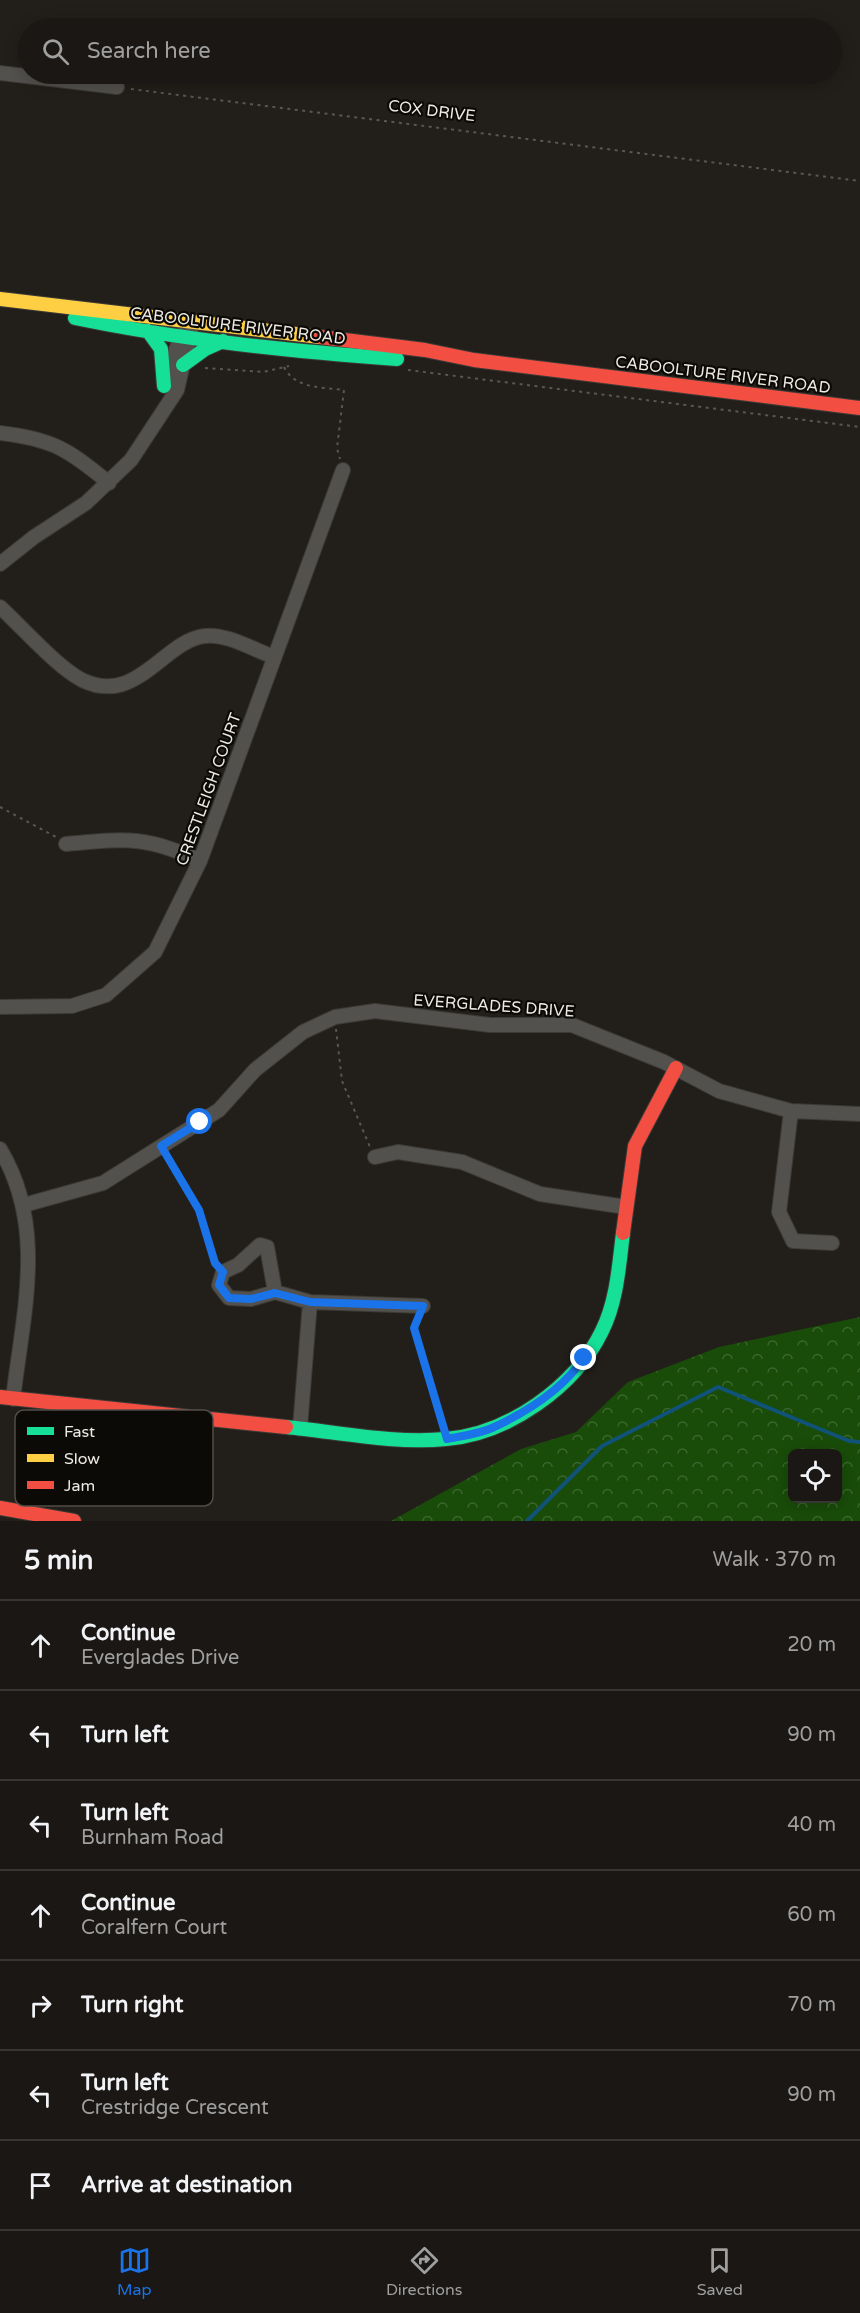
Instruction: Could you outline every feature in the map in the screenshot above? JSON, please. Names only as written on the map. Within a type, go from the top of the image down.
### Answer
[{"type":"main road","name":"CABOOLTURE RIVER ROAD","points":[[0,299],[425,350],[474,360],[860,408]]},
{"type":"main road","name":"CABOOLTURE RIVER ROAD","points":[[0,299],[148,332],[329,354],[424,361],[474,360]]},
{"type":"main road","points":[[148,332],[161,349],[164,386]]},
{"type":"main road","points":[[183,365],[205,349],[223,341]]},
{"type":"main road","points":[[213,1419],[406,1438],[447,1439],[490,1429],[546,1398],[575,1371],[602,1331],[615,1292],[635,1146],[676,1068]]},
{"type":"main road","points":[[6,1398],[124,1410]]},
{"type":"main road","points":[[0,1508],[74,1521]]},
{"type":"street","points":[[0,73],[18,75]]},
{"type":"street","points":[[92,84],[117,87]]},
{"type":"street","points":[[0,564],[34,537],[86,503],[109,483],[141,446],[159,414],[177,390],[183,365],[188,321]]},
{"type":"street","points":[[159,414],[164,386],[185,336]]},
{"type":"street","points":[[0,433],[36,437],[55,444],[73,454],[109,483]]},
{"type":"street","name":"CRESTLEIGH COURT","points":[[0,1007],[72,1006],[106,995],[155,952],[200,861],[343,470]]},
{"type":"street","points":[[0,607],[69,671],[82,680],[98,685],[116,685],[133,680],[189,641],[202,636],[230,641],[274,657]]},
{"type":"street","points":[[66,844],[132,839],[167,846],[200,861]]},
{"type":"street","name":"EVERGLADES DRIVE","points":[[24,1205],[103,1183],[219,1110],[255,1070],[303,1032],[335,1017],[375,1011],[490,1024],[572,1025],[676,1068],[719,1090],[790,1111],[860,1114]]},
{"type":"street","points":[[790,1111],[779,1212],[794,1241],[832,1243]]},
{"type":"street","points":[[0,1149],[13,1170],[24,1205],[29,1238],[28,1260],[6,1398]]},
{"type":"street","points":[[375,1157],[398,1152],[462,1162],[540,1194],[626,1207]]},
{"type":"street","points":[[275,1293],[267,1247],[260,1245],[238,1265],[223,1272],[219,1285],[229,1298],[251,1299],[275,1293],[310,1302],[423,1306]]},
{"type":"street","points":[[300,1428],[310,1302]]},
{"type":"path","name":"COX DRIVE","points":[[117,87],[860,181]]},
{"type":"path","points":[[205,368],[263,372],[291,366]]},
{"type":"path","points":[[284,368],[288,376],[302,384],[344,390],[337,448],[343,470]]},
{"type":"path","points":[[398,369],[860,427]]},
{"type":"path","points":[[0,807],[43,828],[66,844]]},
{"type":"path","points":[[335,1017],[342,1081],[375,1157]]},
{"type":"path","points":[[161,1146],[199,1210],[215,1263],[223,1272]]},
{"type":"path","points":[[423,1306],[414,1328],[447,1439]]},
{"type":"green space","points":[[860,1317],[860,1521],[391,1521],[521,1449],[576,1432],[628,1382],[719,1347]]},
{"type":"waterway","points":[[527,1521],[602,1446],[718,1387],[849,1441],[860,1442]]},
{"type":"traffic: fast","points":[[75,318],[155,333],[236,344],[397,359]]},
{"type":"traffic: fast","points":[[148,331],[161,349],[164,386]]},
{"type":"traffic: fast","points":[[183,365],[205,349],[223,341]]},
{"type":"traffic: fast","points":[[286,1427],[386,1439],[426,1440],[469,1435],[493,1428],[515,1417],[537,1404],[557,1388],[590,1352],[611,1308],[617,1283],[623,1233]]},
{"type":"traffic: slow","points":[[0,299],[320,337]]},
{"type":"traffic: jam","points":[[320,337],[425,350],[474,360],[860,408]]},
{"type":"traffic: jam","points":[[623,1233],[635,1146],[676,1068]]},
{"type":"traffic: jam","points":[[0,1397],[124,1410]]},
{"type":"traffic: jam","points":[[213,1419],[286,1427]]},
{"type":"traffic: jam","points":[[0,1508],[74,1521]]},
{"type":"route","points":[[200,1122],[161,1146],[199,1210],[215,1263],[223,1272],[219,1285],[229,1298],[251,1299],[275,1293],[310,1302],[423,1306],[414,1328],[447,1439],[490,1429],[546,1398],[575,1371],[584,1358]]}]
